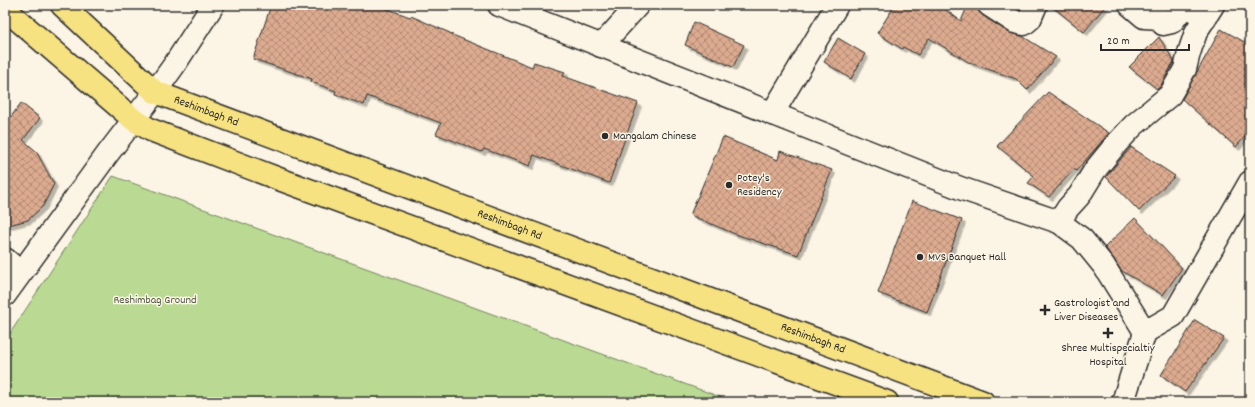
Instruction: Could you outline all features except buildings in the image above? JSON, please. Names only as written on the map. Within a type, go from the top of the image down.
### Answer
[{"type":"main road","name":"Reshimbagh Rd","points":[[62,5],[156,92],[983,402]]},
{"type":"main road","points":[[5,9],[134,120],[151,130],[279,179],[887,402]]},
{"type":"street","points":[[5,295],[13,266],[156,92],[213,5]]},
{"type":"street","points":[[499,5],[960,188],[1059,222],[1082,239],[1104,266],[1145,332]]},
{"type":"street","points":[[601,46],[638,5]]},
{"type":"street","points":[[772,114],[837,5]]},
{"type":"street","points":[[989,5],[1015,22],[1024,24],[1030,19],[1036,5]]},
{"type":"street","points":[[1059,222],[1068,208],[1079,196],[1095,170],[1117,143],[1134,125],[1170,95],[1185,69],[1196,32],[1209,12],[1182,9],[1172,22],[1163,24],[1162,18],[1144,17],[1130,5]]},
{"type":"street","points":[[1123,402],[1145,332],[1173,316],[1250,182]]},
{"type":"green space","name":"Reshimbag Ground","points":[[113,176],[734,402],[5,402],[5,341]]},
{"type":"place","name":"Mangalam Chinese","points":[[605,136]]},
{"type":"place","name":"Potey's Residency","points":[[729,185]]},
{"type":"place","name":"MVS Banquet Hall","points":[[920,257]]},
{"type":"place","name":"Gastrologist and Liver Diseases","points":[[1045,310]]},
{"type":"place","name":"Shree Multispecialtiy Hospital","points":[[1108,333]]}]
